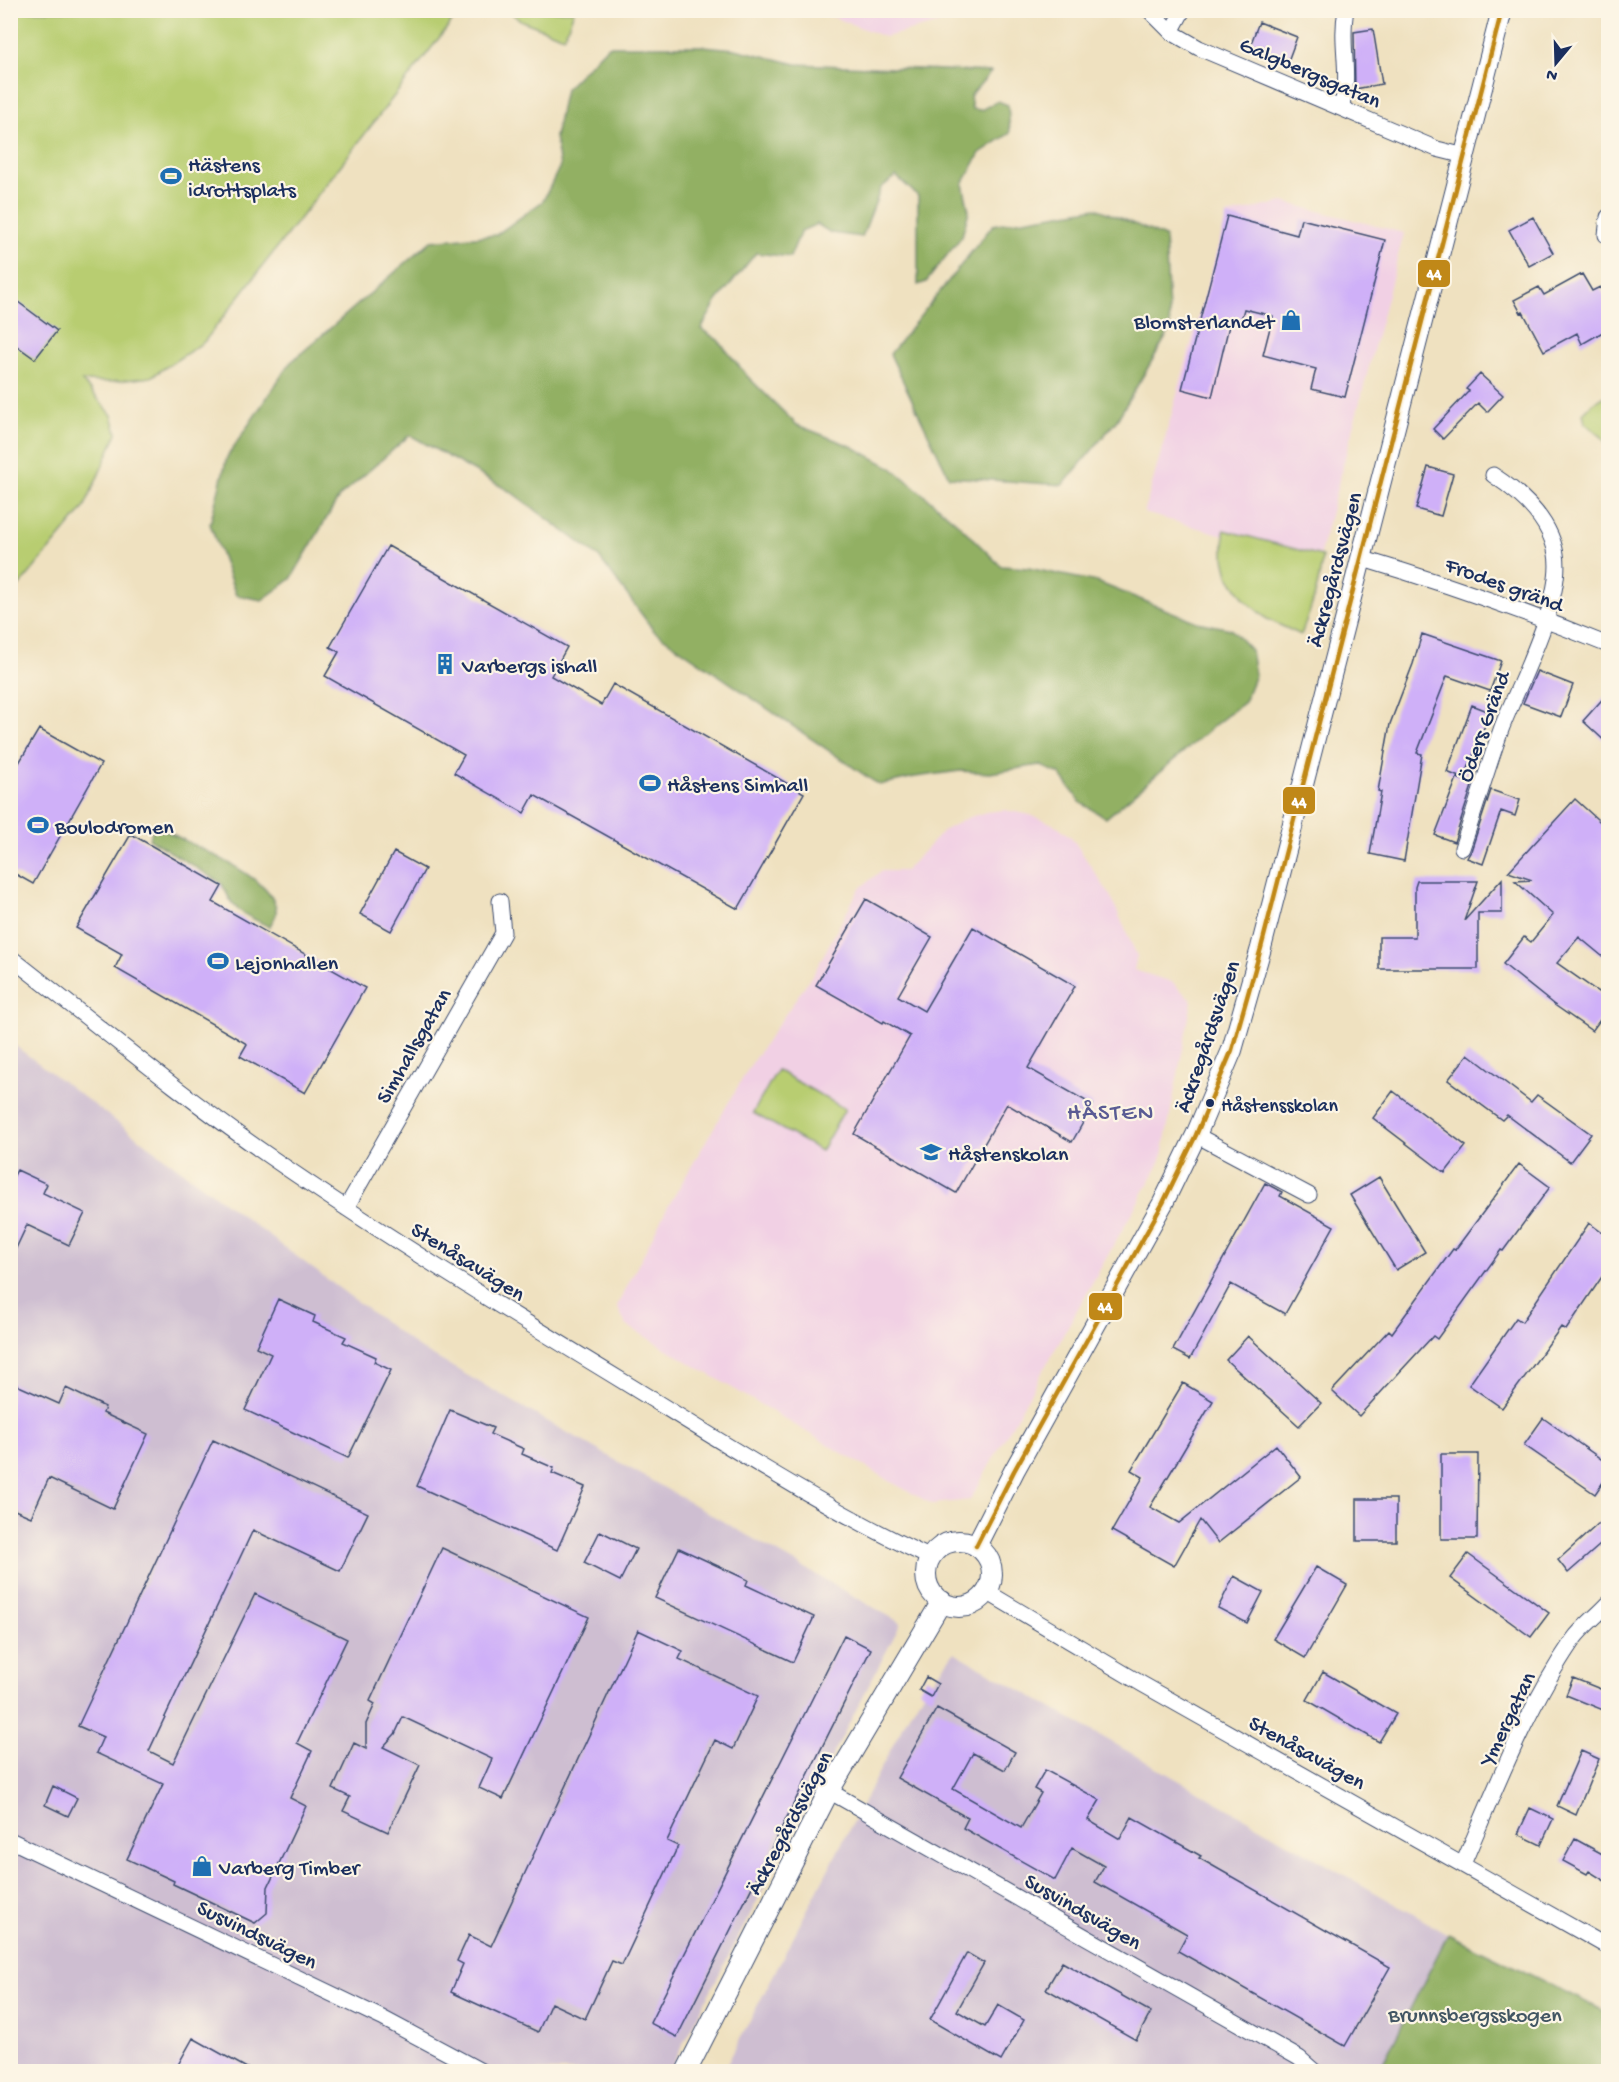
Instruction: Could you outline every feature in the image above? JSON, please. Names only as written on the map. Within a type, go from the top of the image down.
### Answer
[{"type":"street","name":"Galgbergsgatan","points":[[1149,10],[1171,32],[1190,44],[1437,148],[1465,156]]},
{"type":"street","points":[[1171,32],[1183,10]]},
{"type":"street","points":[[1341,107],[1347,82],[1343,44],[1346,10]]},
{"type":"street","name":"Äckregårdsvägen","points":[[976,1546],[1014,1471],[1163,1203],[1196,1135],[1232,1050],[1502,10]]},
{"type":"street","points":[[1606,235],[1608,217]]},
{"type":"street","name":"Öders Gränd","points":[[1462,848],[1499,736],[1545,620],[1558,572],[1552,537],[1538,514],[1515,489],[1493,475]]},
{"type":"street","name":"Frodes gränd","points":[[1360,558],[1545,620],[1608,645]]},
{"type":"street","name":"Simhallsgatan","points":[[346,1208],[503,933],[500,901]]},
{"type":"street","name":"Stenåsavägen","points":[[10,957],[178,1089],[267,1155],[346,1208],[475,1291],[780,1478],[847,1516],[931,1558]]},
{"type":"street","name":"Äckregårdsvägen","points":[[1196,1135],[1309,1195]]},
{"type":"street","points":[[951,1542],[964,1542],[976,1546],[986,1555],[991,1567],[992,1580],[987,1592],[976,1602],[963,1606],[955,1606],[942,1601],[932,1592],[927,1578],[931,1558],[939,1548],[951,1542]]},
{"type":"street","name":"Stenåsavägen","points":[[987,1592],[1142,1684],[1608,1947]]},
{"type":"street","name":"Äckregårdsvägen","points":[[686,2072],[829,1791],[942,1601]]},
{"type":"street","name":"Ymergatan","points":[[1463,1864],[1547,1682],[1574,1638],[1608,1604]]},
{"type":"street","name":"Susvindsvägen","points":[[829,1791],[1299,2058],[1315,2072]]},
{"type":"street","name":"Susvindsvägen","points":[[10,1840],[382,2018],[483,2072]]},
{"type":"shaded area","points":[[828,10],[987,11],[885,37],[828,15]]},
{"type":"shaded area","points":[[1283,202],[1404,233],[1318,561],[1144,513],[1227,215]]},
{"type":"shaded area","name":"Håstenskolan","points":[[1005,810],[1044,820],[1059,827],[1072,838],[1110,895],[1137,956],[1134,970],[1172,982],[1192,1001],[1161,1161],[970,1500],[932,1504],[626,1325],[617,1306],[666,1210],[751,1064],[815,971],[859,889],[881,871],[905,871],[943,831],[967,818],[986,812]]},
{"type":"shaded area","points":[[10,1042],[419,1348],[901,1623],[669,2071],[11,2071]]},
{"type":"shaded area","points":[[954,1652],[1448,1934],[1379,2071],[723,2072],[909,1714]]},
{"type":"green space","name":"Hästens idrottsplats","points":[[10,11],[460,11],[204,342],[151,377],[110,382],[82,381],[112,415],[117,433],[84,508],[11,596]]},
{"type":"green space","points":[[508,11],[574,11],[564,37],[522,21]]},
{"type":"green space","points":[[608,46],[703,46],[735,49],[796,64],[991,72],[970,96],[972,109],[981,110],[998,101],[1008,105],[1010,133],[980,153],[963,184],[969,211],[962,236],[926,282],[918,285],[918,196],[896,176],[881,188],[862,237],[831,233],[817,224],[801,231],[790,257],[756,253],[717,301],[701,329],[718,340],[748,377],[797,425],[851,446],[892,468],[956,522],[1001,566],[1028,568],[1097,582],[1197,622],[1231,629],[1251,650],[1255,675],[1244,702],[1106,818],[1081,803],[1060,774],[1039,765],[990,773],[960,771],[879,785],[654,631],[599,557],[511,492],[410,435],[339,497],[291,579],[262,600],[236,595],[210,524],[227,457],[290,363],[431,241],[496,235],[543,201],[560,166],[555,137],[565,89]]},
{"type":"green space","points":[[1096,208],[1165,237],[1170,330],[1117,420],[1063,485],[949,477],[890,354],[993,225]]},
{"type":"green space","points":[[1608,394],[1608,446],[1601,436],[1585,423],[1583,413]]},
{"type":"green space","points":[[1224,530],[1322,556],[1312,606],[1301,635],[1267,619],[1245,600],[1228,575],[1224,558]]},
{"type":"green space","points":[[154,827],[214,855],[251,877],[265,889],[274,901],[276,914],[269,927],[235,907],[220,882],[149,839]]},
{"type":"green space","points":[[777,1070],[845,1109],[821,1151],[753,1113]]},
{"type":"green space","name":"Brunnsbergsskogen","points":[[1448,1934],[1608,2013],[1608,2071],[1379,2071]]},
{"type":"building","points":[[1259,22],[1297,37],[1288,61],[1250,46]]},
{"type":"building","points":[[1373,29],[1382,84],[1355,89],[1354,32]]},
{"type":"building","points":[[1227,216],[1297,235],[1301,219],[1385,240],[1345,397],[1311,389],[1316,369],[1263,355],[1273,316],[1244,309],[1241,320],[1231,317],[1212,397],[1182,389]]},
{"type":"building","points":[[1533,217],[1553,253],[1529,266],[1509,230]]},
{"type":"building","points":[[1582,274],[1592,291],[1600,287],[1608,301],[1608,329],[1582,344],[1577,333],[1544,351],[1514,300],[1539,287],[1544,295]]},
{"type":"building","points":[[10,296],[57,331],[35,359],[10,341]]},
{"type":"building","points":[[1480,374],[1503,395],[1487,412],[1478,403],[1443,439],[1433,429],[1469,391],[1466,389]]},
{"type":"building","points":[[1428,467],[1453,474],[1441,516],[1416,509]]},
{"type":"building","points":[[388,546],[567,647],[551,676],[601,705],[613,684],[804,793],[738,909],[534,795],[524,813],[454,773],[464,755],[325,676],[339,652],[330,647]]},
{"type":"building","points":[[1422,634],[1501,661],[1490,691],[1447,676],[1417,753],[1422,754],[1404,861],[1370,854],[1390,724]]},
{"type":"building","points":[[1537,671],[1573,685],[1561,717],[1523,703]]},
{"type":"building","points":[[1608,693],[1608,744],[1583,721]]},
{"type":"building","points":[[1472,705],[1490,712],[1464,779],[1447,772]]},
{"type":"building","name":"Boulodromen","points":[[39,729],[101,764],[33,884],[10,871],[10,778]]},
{"type":"building","points":[[1457,778],[1473,783],[1454,842],[1435,835]]},
{"type":"building","points":[[1491,790],[1520,800],[1515,816],[1501,811],[1483,864],[1467,858]]},
{"type":"building","points":[[1575,799],[1608,829],[1608,961],[1579,937],[1557,963],[1608,999],[1608,1009],[1592,1031],[1553,1004],[1503,964],[1524,937],[1531,942],[1553,915],[1515,881],[1532,880],[1508,872]]},
{"type":"building","name":"Lejonhallen","points":[[131,834],[222,886],[213,902],[365,988],[305,1093],[240,1056],[247,1044],[115,968],[122,954],[76,928]]},
{"type":"building","points":[[394,852],[425,869],[391,931],[360,914]]},
{"type":"building","points":[[1502,879],[1502,913],[1478,913],[1478,969],[1379,969],[1379,937],[1415,937],[1417,881],[1478,881],[1464,921]]},
{"type":"building","points":[[866,899],[932,937],[898,996],[924,1011],[973,927],[1075,986],[1028,1068],[1093,1105],[1072,1142],[1007,1104],[956,1193],[854,1134],[910,1036],[816,985]]},
{"type":"building","points":[[1468,1054],[1531,1102],[1537,1095],[1591,1134],[1570,1162],[1507,1115],[1502,1120],[1448,1080]]},
{"type":"building","points":[[1393,1091],[1466,1146],[1445,1173],[1373,1118]]},
{"type":"building","points":[[1519,1164],[1550,1187],[1437,1339],[1433,1336],[1359,1416],[1332,1391],[1389,1330],[1392,1333]]},
{"type":"building","points":[[17,1170],[47,1184],[43,1193],[85,1213],[69,1245],[27,1225],[10,1261],[10,1183]]},
{"type":"building","points":[[1379,1177],[1425,1252],[1396,1270],[1350,1195]]},
{"type":"building","points":[[1265,1183],[1282,1192],[1280,1196],[1334,1226],[1285,1314],[1231,1284],[1190,1359],[1173,1350]]},
{"type":"building","points":[[1589,1223],[1608,1237],[1608,1268],[1566,1330],[1561,1327],[1502,1408],[1469,1385],[1516,1318],[1522,1322]]},
{"type":"building","points":[[278,1299],[315,1316],[313,1322],[346,1337],[343,1342],[376,1357],[374,1362],[391,1370],[348,1458],[245,1410],[271,1354],[256,1347]]},
{"type":"building","points":[[1248,1336],[1321,1403],[1299,1426],[1226,1360]]},
{"type":"building","points":[[10,1382],[59,1404],[66,1388],[105,1407],[103,1413],[148,1434],[113,1509],[49,1478],[31,1517],[10,1508]]},
{"type":"building","points":[[1183,1383],[1213,1401],[1150,1507],[1179,1523],[1276,1445],[1301,1477],[1218,1543],[1200,1520],[1174,1566],[1112,1531],[1143,1477],[1131,1470]]},
{"type":"building","points":[[450,1410],[493,1428],[490,1434],[524,1449],[522,1454],[554,1468],[552,1473],[585,1487],[557,1550],[417,1486]]},
{"type":"building","points":[[1543,1418],[1608,1464],[1608,1475],[1595,1494],[1524,1445]]},
{"type":"building","points":[[213,1440],[368,1513],[340,1571],[253,1530],[149,1751],[173,1763],[255,1594],[347,1639],[297,1743],[312,1751],[290,1798],[306,1806],[268,1887],[267,1913],[255,1923],[127,1859],[163,1784],[96,1753],[103,1737],[78,1726]]},
{"type":"building","points":[[1441,1454],[1478,1454],[1477,1539],[1441,1539]]},
{"type":"building","points":[[1357,1499],[1396,1499],[1396,1541],[1357,1541]]},
{"type":"building","points":[[1608,1515],[1608,1538],[1568,1573],[1558,1560]]},
{"type":"building","points":[[600,1531],[636,1549],[620,1581],[584,1563]]},
{"type":"building","points":[[442,1548],[589,1617],[503,1799],[479,1788],[492,1759],[403,1717],[395,1734],[383,1747],[420,1765],[388,1832],[343,1811],[350,1797],[333,1789],[354,1743],[366,1749],[366,1724],[375,1704],[370,1701]]},
{"type":"building","points":[[679,1548],[748,1580],[746,1585],[814,1617],[793,1662],[655,1598]]},
{"type":"building","points":[[1468,1554],[1549,1613],[1531,1637],[1450,1578]]},
{"type":"building","points":[[1316,1567],[1347,1585],[1305,1658],[1273,1639]]},
{"type":"building","points":[[1234,1576],[1263,1592],[1247,1623],[1218,1608]]},
{"type":"building","points":[[638,1630],[683,1651],[679,1659],[758,1696],[733,1749],[715,1740],[667,1841],[678,1846],[622,1965],[612,1961],[585,2019],[551,2003],[538,2032],[451,1992],[463,1964],[457,1961],[469,1935],[491,1946]]},
{"type":"building","points":[[844,1635],[871,1649],[677,2037],[650,2023]]},
{"type":"building","points":[[1323,1672],[1396,1714],[1379,1742],[1307,1700]]},
{"type":"building","points":[[926,1677],[938,1684],[931,1697],[919,1690]]},
{"type":"building","points":[[1573,1678],[1608,1692],[1608,1712],[1566,1695]]},
{"type":"building","points":[[937,1708],[1015,1752],[1005,1770],[973,1753],[953,1789],[1021,1828],[1041,1793],[1034,1789],[1045,1770],[1100,1800],[1088,1820],[1120,1839],[1132,1817],[1390,1967],[1345,2046],[1178,1951],[1187,1934],[1095,1882],[1104,1866],[1072,1848],[1055,1880],[963,1828],[968,1818],[897,1778]]},
{"type":"building","points":[[1581,1751],[1599,1759],[1576,1815],[1557,1806]]},
{"type":"building","points":[[53,1786],[77,1798],[68,1816],[45,1805]]},
{"type":"building","points":[[1530,1808],[1553,1819],[1541,1845],[1518,1834]]},
{"type":"building","points":[[1575,1839],[1608,1857],[1608,1883],[1589,1871],[1587,1874],[1563,1861]]},
{"type":"building","points":[[967,1953],[984,1963],[957,2011],[985,2027],[998,2005],[1024,2020],[1001,2061],[930,2020]]},
{"type":"building","points":[[1062,1962],[1151,2012],[1136,2040],[1046,1989]]},
{"type":"building","points":[[193,2038],[254,2072],[174,2072]]},
{"type":"transit line","name":"44","points":[[976,1546],[1014,1471],[1163,1203],[1196,1135],[1232,1050],[1261,948],[1502,10]]},
{"type":"place","name":"Hästens idrottsplats","points":[[171,176]]},
{"type":"place","name":"Blomsterlandet","points":[[1291,320]]},
{"type":"place","name":"Varbergs ishall","points":[[445,664]]},
{"type":"place","name":"Håstens Simhall","points":[[650,783]]},
{"type":"place","name":"Boulodromen","points":[[38,825]]},
{"type":"place","name":"Lejonhallen","points":[[218,961]]},
{"type":"place","name":"Håstensskolan","points":[[1210,1103]]},
{"type":"place","name":"Håstenskolan","points":[[931,1152]]},
{"type":"place","name":"Varberg Timber","points":[[202,1866]]},
{"type":"district","name":"HÅSTEN","points":[[1111,1111]]}]
